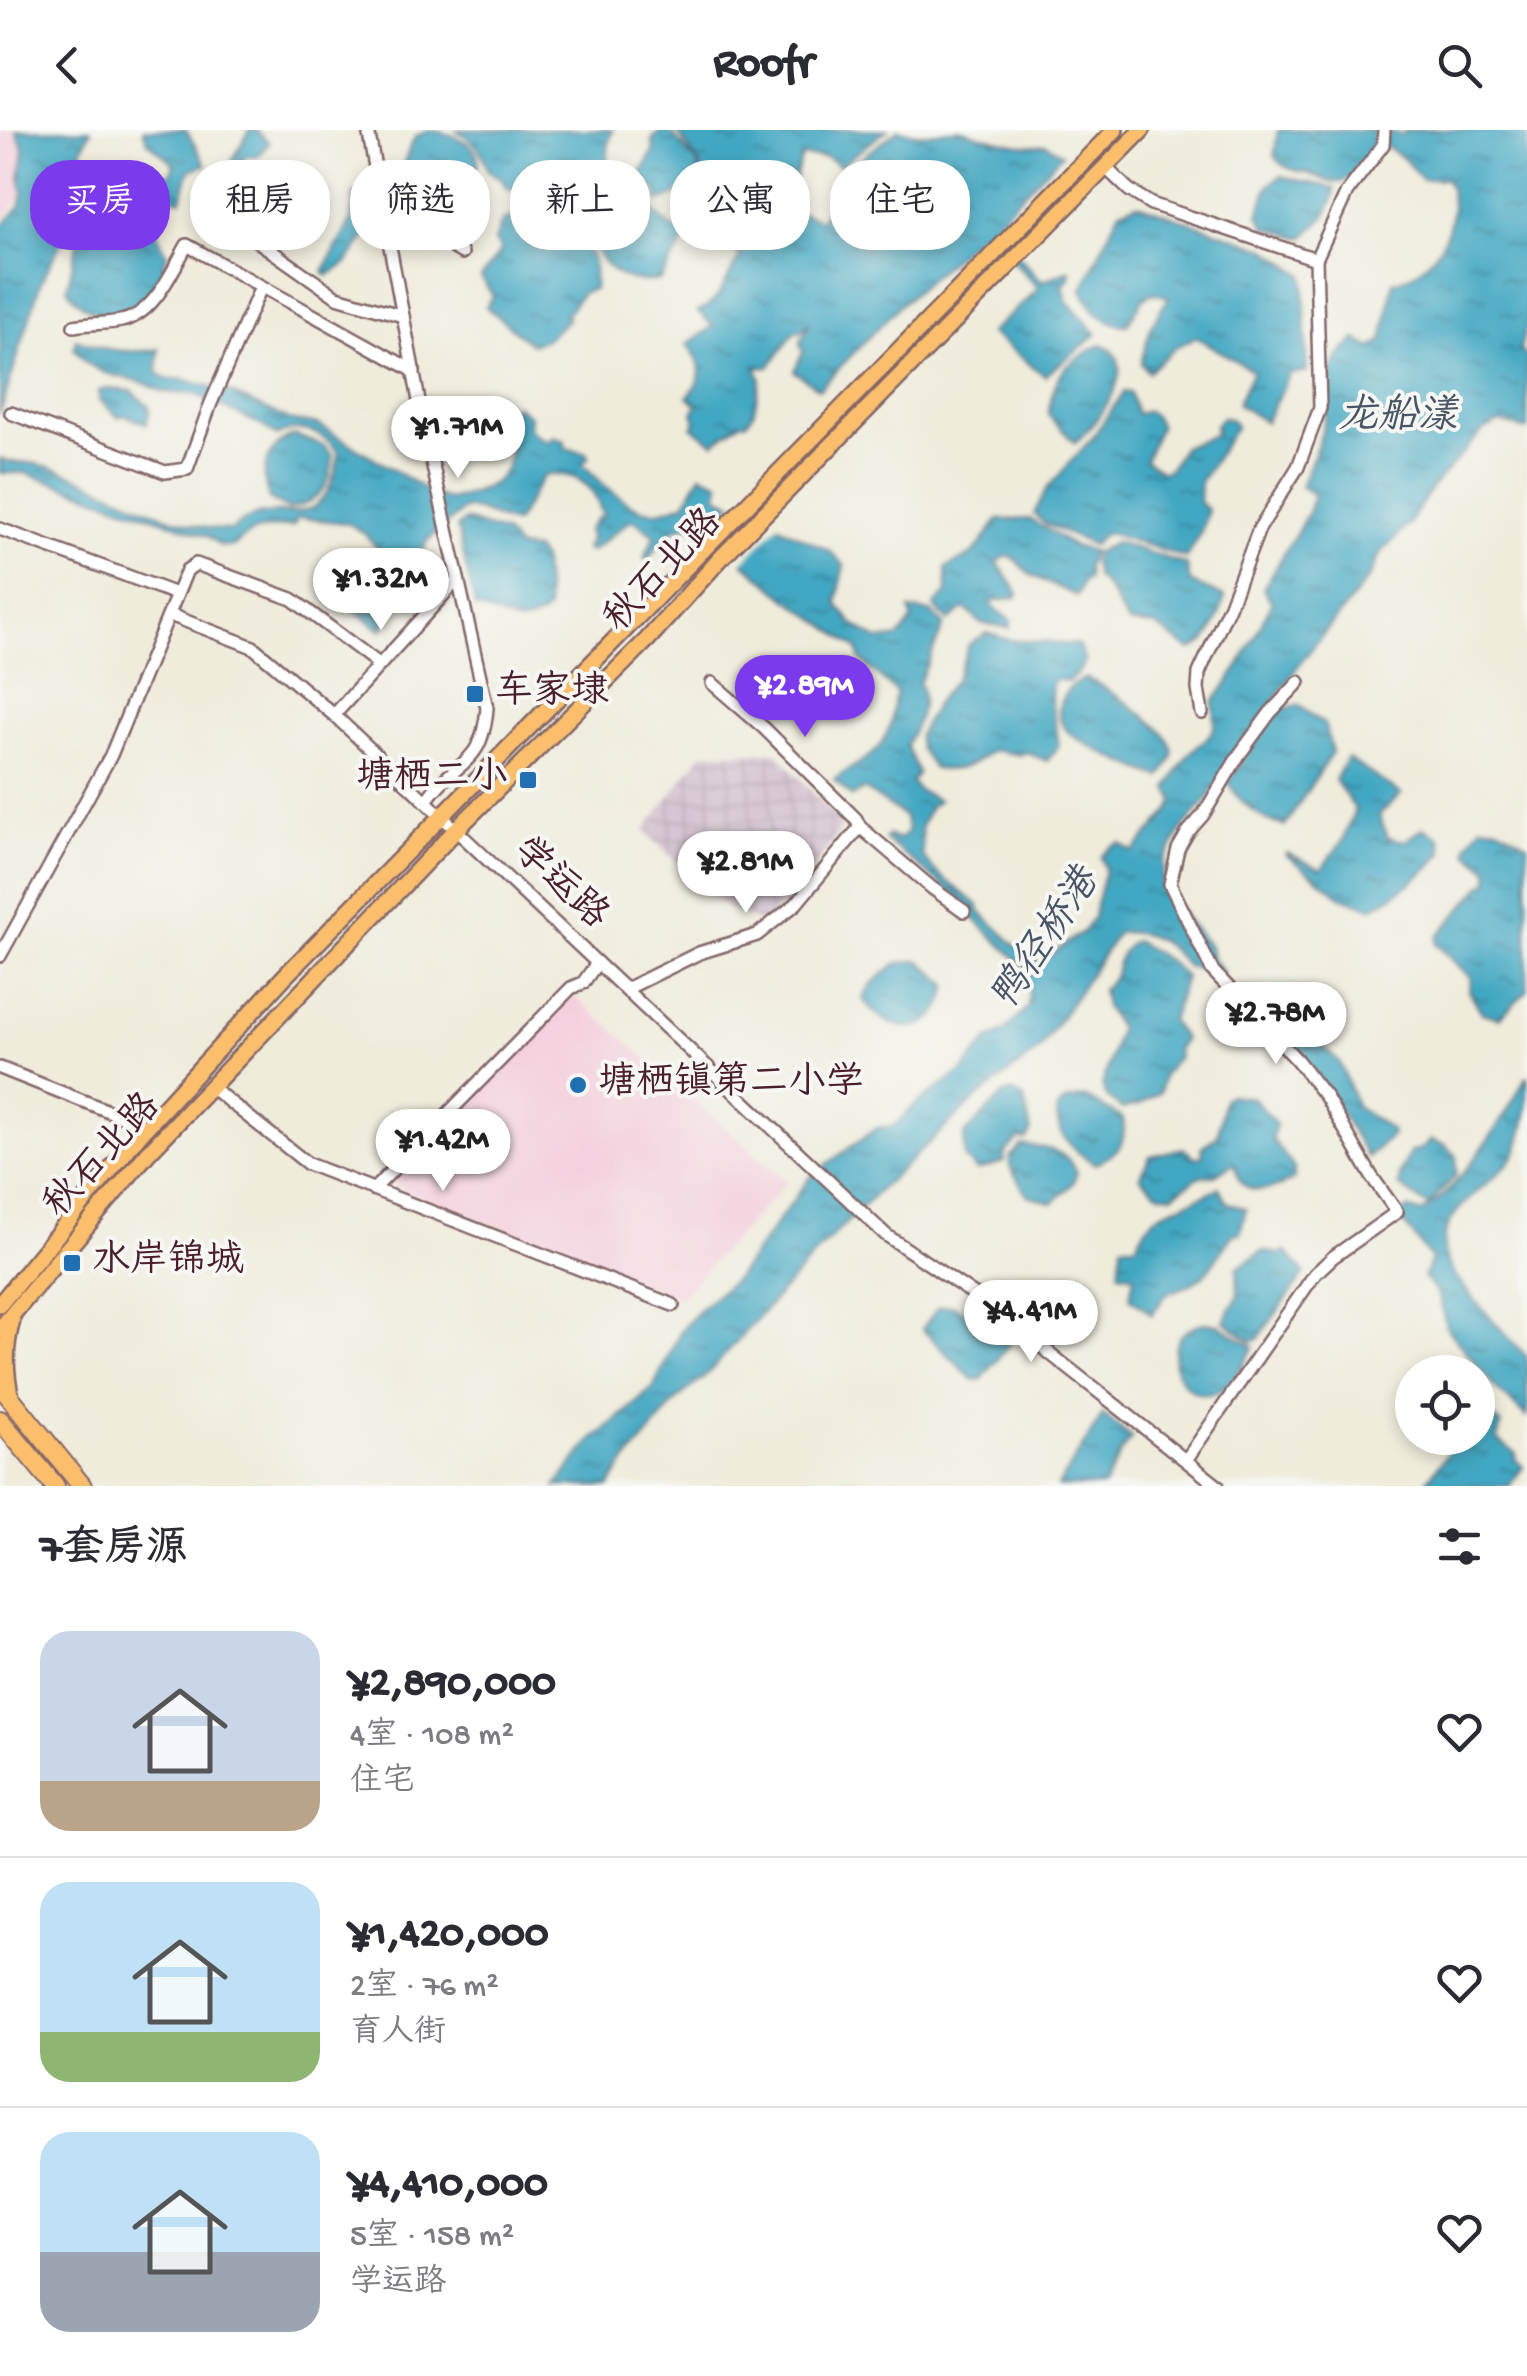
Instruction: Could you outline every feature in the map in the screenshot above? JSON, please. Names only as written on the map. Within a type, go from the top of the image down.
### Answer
[{"type":"highway","points":[[6,1392],[82,1486]]},
{"type":"highway","points":[[3,1426],[56,1486]]},
{"type":"main road","name":"秋石北路","points":[[0,1329],[4,1305],[145,1128],[284,977],[1115,130]]},
{"type":"main road","name":"秋石北路","points":[[4,1305],[456,830],[647,640],[720,559],[1142,130]]},
{"type":"main road","points":[[4,1305],[6,1392]]},
{"type":"street","points":[[368,130],[373,160]]},
{"type":"street","points":[[1202,713],[1199,673],[1230,608],[1259,529],[1298,467],[1320,408],[1316,259],[1347,192],[1383,145],[1384,130]]},
{"type":"street","points":[[1105,168],[1151,204],[1316,259]]},
{"type":"street","points":[[74,326],[124,321],[143,310],[160,292],[187,246],[414,371]]},
{"type":"street","points":[[269,250],[337,298],[402,316]]},
{"type":"street","points":[[390,250],[487,708],[485,734],[468,762],[426,800]]},
{"type":"street","points":[[457,250],[462,253]]},
{"type":"street","points":[[10,413],[165,472],[187,469],[261,288]]},
{"type":"street","points":[[0,529],[176,594]]},
{"type":"street","points":[[0,956],[111,755],[187,570],[196,564],[292,599],[380,665]]},
{"type":"street","points":[[334,716],[458,579]]},
{"type":"street","name":"学运路","points":[[170,615],[252,647],[426,800],[886,1234],[982,1300],[1218,1486]]},
{"type":"street","points":[[1186,1460],[1315,1274],[1333,1256],[1396,1212],[1326,1097],[1297,1060],[1212,970],[1170,884],[1178,849],[1188,832],[1203,816],[1270,713],[1300,682]]},
{"type":"street","points":[[712,683],[764,728],[860,827],[964,911]]},
{"type":"street","points":[[626,989],[699,953],[758,935],[796,904],[860,827]]},
{"type":"street","points":[[374,1189],[598,963]]},
{"type":"street","points":[[0,1068],[145,1128]]},
{"type":"street","points":[[211,1088],[308,1164],[673,1305]]},
{"type":"shaded area","points":[[0,130],[16,130],[24,149],[21,197],[0,223]]},
{"type":"shaded area","points":[[776,752],[843,826],[795,896],[760,923],[726,907],[644,831],[702,753]]},
{"type":"shaded area","name":"塘栖镇第二小学","points":[[570,992],[787,1182],[679,1298],[397,1187],[388,1179]]},
{"type":"water","points":[[16,130],[91,130],[81,151],[85,160],[30,160],[30,250],[57,250],[40,284],[0,414],[0,229],[20,206],[24,149]]},
{"type":"water","points":[[143,130],[186,130],[203,160],[190,160],[181,200],[170,197],[174,164],[148,142]]},
{"type":"water","points":[[250,130],[256,130],[269,143],[257,157],[232,160]]},
{"type":"water","points":[[429,130],[452,135],[473,148],[478,160],[405,160],[416,136]]},
{"type":"water","points":[[456,130],[613,130],[607,160],[510,160],[510,189],[490,172],[490,160],[484,160],[468,138]]},
{"type":"water","points":[[669,130],[694,160],[670,160],[670,197],[658,201],[657,190],[650,188],[648,160],[654,149],[652,140],[659,131]]},
{"type":"water","points":[[676,130],[887,130],[848,160],[802,156],[801,160],[696,160]]},
{"type":"water","points":[[898,130],[923,134],[960,130],[1014,144],[1046,144],[1062,154],[992,226],[1042,281],[1070,270],[1069,280],[1063,285],[1067,300],[1097,334],[1045,376],[990,333],[1037,286],[989,236],[978,236],[970,243],[970,160],[859,160]]},
{"type":"water","points":[[1278,130],[1375,130],[1363,165],[1350,178],[1333,182],[1278,160],[1274,156]]},
{"type":"water","name":"龙船漾","points":[[1406,130],[1527,130],[1527,325],[1520,349],[1527,357],[1527,430],[1500,422],[1484,430],[1431,488],[1410,523],[1380,554],[1370,576],[1298,666],[1206,801],[1183,828],[1164,862],[1163,891],[1210,947],[1212,958],[1223,972],[1215,979],[1201,969],[1186,966],[1157,940],[1118,932],[1040,1049],[977,1098],[819,1250],[701,1381],[670,1408],[610,1486],[556,1486],[590,1442],[653,1388],[681,1330],[736,1278],[812,1175],[877,1128],[894,1126],[916,1104],[963,1071],[987,1041],[1005,1031],[1028,1006],[1029,971],[969,914],[966,905],[885,839],[888,835],[899,840],[908,831],[904,816],[864,789],[852,797],[834,780],[880,745],[890,725],[897,693],[860,659],[857,648],[789,600],[698,526],[674,530],[647,561],[644,558],[655,535],[632,519],[590,552],[585,549],[590,539],[588,530],[597,518],[603,518],[590,489],[576,478],[544,475],[516,523],[465,508],[427,541],[418,563],[385,602],[385,625],[381,631],[334,593],[333,587],[387,560],[365,534],[348,523],[298,518],[293,526],[261,530],[234,546],[221,546],[208,536],[25,473],[0,473],[0,458],[61,471],[159,513],[208,528],[232,530],[247,519],[309,509],[322,500],[332,482],[339,453],[319,435],[294,430],[277,436],[195,394],[163,392],[105,373],[86,363],[74,349],[76,339],[117,350],[159,349],[157,372],[168,380],[182,379],[228,392],[289,420],[319,425],[433,494],[450,500],[486,487],[502,475],[510,455],[511,409],[516,405],[530,416],[529,429],[543,440],[554,436],[565,441],[565,448],[587,453],[588,459],[582,463],[596,478],[644,510],[658,511],[685,503],[701,474],[720,483],[718,496],[830,551],[844,565],[837,604],[852,623],[878,640],[899,637],[912,620],[910,610],[931,612],[944,625],[919,683],[922,706],[906,745],[918,773],[911,782],[919,791],[938,800],[921,826],[923,857],[978,905],[980,912],[1031,960],[1041,961],[1084,931],[1093,917],[1105,869],[1101,857],[1120,843],[1133,852],[1170,810],[1174,800],[1168,788],[1188,756],[1212,732],[1213,703],[1238,668],[1272,603],[1263,589],[1308,513],[1314,495],[1301,486],[1324,422],[1324,382],[1340,355],[1356,339],[1372,348],[1383,340],[1393,282],[1422,267],[1443,242],[1452,211],[1446,179],[1421,179],[1404,159],[1383,145],[1387,132],[1403,134]]},
{"type":"water","points":[[1281,176],[1334,188],[1325,216],[1303,238],[1267,228],[1259,215],[1268,185]]},
{"type":"water","points":[[1137,204],[1265,248],[1304,275],[1307,372],[1290,374],[1265,422],[1237,404],[1253,371],[1196,337],[1175,348],[1148,372],[1141,363],[1151,326],[1169,297],[1153,293],[1143,299],[1127,325],[1104,319],[1089,303],[1082,289],[1120,210]]},
{"type":"water","points":[[651,209],[670,226],[670,250],[679,250],[660,280],[630,280],[611,270],[596,250],[650,250]]},
{"type":"water","points":[[830,209],[830,250],[962,250],[900,305],[819,389],[794,371],[810,321],[800,332],[795,331],[769,367],[756,368],[761,378],[753,414],[746,423],[741,422],[714,443],[692,427],[697,405],[688,396],[698,383],[700,370],[687,344],[713,326],[698,312],[719,295],[741,254],[749,250],[810,250],[810,216],[820,220]]},
{"type":"water","points":[[510,219],[510,250],[589,251],[594,289],[583,292],[565,315],[568,319],[545,340],[531,344],[486,307],[493,296],[481,278],[501,250],[495,241],[502,221]]},
{"type":"water","points":[[350,222],[350,250],[356,250],[346,264],[327,276],[323,272]]},
{"type":"water","points":[[76,250],[165,250],[167,254],[158,286],[149,299],[126,313],[113,315],[87,308],[67,288]]},
{"type":"water","points":[[1101,344],[1114,353],[1119,364],[1118,378],[1105,408],[1075,443],[1048,415],[1051,401],[1058,380],[1069,365]]},
{"type":"water","points":[[99,391],[132,391],[150,408],[147,424],[124,415],[118,417],[99,400]]},
{"type":"water","points":[[1124,392],[1130,393],[1137,414],[1146,411],[1160,426],[1145,460],[1162,472],[1170,468],[1183,447],[1216,434],[1215,425],[1222,417],[1236,426],[1200,482],[1199,502],[1208,510],[1200,535],[1186,558],[1112,534],[1103,534],[1093,545],[1046,525],[1034,514],[1046,490],[1091,439]]},
{"type":"water","points":[[294,435],[325,446],[333,456],[321,492],[307,503],[288,509],[269,499],[265,469],[271,453]]},
{"type":"water","points":[[1030,519],[1073,546],[1093,551],[1087,566],[1088,579],[1083,581],[1077,596],[1031,575],[1007,556],[997,562],[1019,594],[990,602],[1011,620],[1010,628],[980,623],[965,608],[948,621],[934,606],[947,593],[946,568],[974,553],[998,520]]},
{"type":"water","points":[[465,520],[505,533],[518,548],[535,550],[542,559],[548,610],[520,622],[475,607],[457,527]]},
{"type":"water","points":[[1116,542],[1187,565],[1190,582],[1225,597],[1213,629],[1197,647],[1190,650],[1156,626],[1129,623],[1096,577],[1093,563],[1096,552]]},
{"type":"water","points":[[987,633],[1010,640],[1078,645],[1085,661],[1079,672],[1068,682],[1057,679],[1052,683],[1059,745],[1047,761],[1026,752],[1020,755],[993,750],[966,767],[934,769],[920,749],[918,736],[938,700],[956,679],[969,644]]},
{"type":"water","points":[[1086,678],[1123,700],[1164,735],[1173,755],[1161,777],[1093,747],[1063,726],[1059,711],[1063,697]]},
{"type":"water","points":[[1298,705],[1325,725],[1332,752],[1285,826],[1252,810],[1228,781],[1277,710]]},
{"type":"water","points":[[1347,758],[1401,794],[1379,815],[1388,838],[1406,841],[1423,828],[1441,838],[1443,852],[1429,868],[1372,908],[1342,897],[1286,855],[1321,869],[1343,840],[1355,809],[1335,780]]},
{"type":"water","points":[[1482,825],[1498,827],[1527,843],[1527,991],[1499,1018],[1482,1013],[1469,991],[1471,978],[1436,944],[1437,937],[1482,885],[1489,882],[1488,869],[1467,852],[1468,844]]},
{"type":"water","points":[[1135,941],[1169,961],[1185,977],[1171,1021],[1184,1039],[1176,1050],[1178,1057],[1163,1075],[1160,1092],[1141,1104],[1122,1109],[1107,1097],[1102,1086],[1119,1028],[1105,1007],[1102,989],[1115,976],[1123,951]]},
{"type":"water","points":[[919,960],[948,985],[943,1002],[925,1023],[913,1027],[887,1021],[863,999],[871,985],[895,964]]},
{"type":"water","points":[[1243,988],[1310,1033],[1340,1063],[1357,1107],[1391,1130],[1392,1135],[1368,1158],[1320,1079],[1241,991]]},
{"type":"water","points":[[1527,1075],[1525,1122],[1517,1150],[1450,1223],[1445,1254],[1457,1278],[1527,1357],[1527,1417],[1495,1388],[1495,1355],[1469,1355],[1446,1327],[1439,1296],[1424,1277],[1431,1259],[1398,1216],[1408,1209],[1421,1213],[1435,1203],[1465,1170]]},
{"type":"water","points":[[1013,1092],[1024,1098],[1031,1132],[1026,1140],[1019,1139],[1005,1152],[1004,1162],[977,1170],[964,1158],[964,1135],[1004,1094]]},
{"type":"water","points":[[1230,1095],[1253,1098],[1276,1124],[1272,1139],[1294,1168],[1294,1179],[1274,1188],[1251,1189],[1239,1179],[1234,1163],[1213,1176],[1200,1176],[1173,1195],[1158,1193],[1140,1177],[1150,1156],[1183,1148],[1196,1158],[1203,1155],[1202,1147],[1218,1135],[1224,1099]]},
{"type":"water","points":[[1085,1097],[1123,1118],[1124,1134],[1119,1147],[1095,1164],[1067,1142],[1057,1119],[1057,1109],[1065,1101]]},
{"type":"water","points":[[1430,1140],[1445,1145],[1457,1156],[1456,1175],[1428,1206],[1399,1186],[1400,1173],[1410,1152],[1423,1148]]},
{"type":"water","points":[[1022,1145],[1061,1154],[1077,1172],[1073,1183],[1053,1203],[1027,1195],[1010,1167],[1010,1157]]},
{"type":"water","points":[[1219,1187],[1226,1202],[1246,1209],[1240,1233],[1233,1234],[1200,1278],[1167,1293],[1152,1315],[1130,1297],[1134,1275],[1119,1272],[1122,1245],[1136,1245],[1162,1213]]},
{"type":"water","points":[[1285,1250],[1305,1273],[1252,1342],[1224,1321],[1238,1295],[1237,1268],[1262,1251],[1281,1254]]},
{"type":"water","points":[[954,1305],[1010,1344],[981,1380],[972,1379],[922,1329],[938,1307]]},
{"type":"water","points":[[1205,1323],[1219,1325],[1254,1347],[1231,1383],[1211,1394],[1196,1392],[1185,1384],[1174,1357],[1177,1342],[1187,1330]]},
{"type":"water","points":[[1103,1414],[1132,1438],[1104,1486],[1058,1486]]},
{"type":"water","points":[[1495,1419],[1501,1425],[1497,1439],[1516,1454],[1515,1459],[1523,1467],[1509,1486],[1423,1486],[1446,1455],[1495,1455]]},
{"type":"pier","points":[[735,501],[781,522],[739,566],[701,536]]},
{"type":"place","name":"车家埭","points":[[475,694]]},
{"type":"place","name":"塘栖二小","points":[[528,780]]},
{"type":"place","name":"塘栖镇第二小学","points":[[578,1085]]},
{"type":"place","name":"水岸锦城","points":[[72,1263]]},
{"type":"water label","name":"鸭径桥港","points":[[1047,941]]}]
